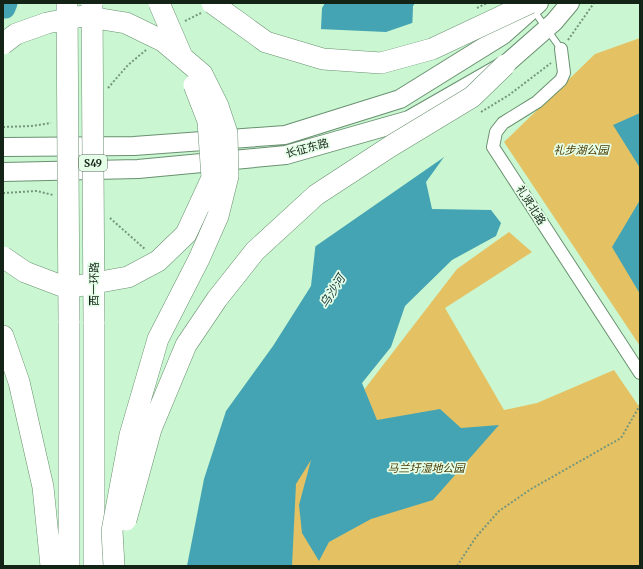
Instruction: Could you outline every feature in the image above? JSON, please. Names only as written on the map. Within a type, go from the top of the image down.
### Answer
[{"type":"highway","name":"S49","points":[[66,3],[69,566]]},
{"type":"highway","name":"西一环路","points":[[92,3],[94,566]]},
{"type":"highway","points":[[3,257],[25,272],[67,288],[128,277],[158,261],[186,234],[212,178],[208,121],[159,3]]},
{"type":"highway","points":[[209,7],[266,42],[323,59],[381,62],[432,49],[532,5]]},
{"type":"highway","points":[[3,44],[16,34],[47,23],[83,16],[126,23],[163,41],[202,74],[218,106],[227,133],[228,176],[218,216],[199,259],[158,339],[130,435],[112,531],[114,566]]},
{"type":"highway","points":[[118,566],[124,527],[151,430],[186,345],[217,299],[255,251],[316,195],[391,146],[472,97],[505,65]]},
{"type":"highway","points":[[3,336],[19,382],[43,486],[51,566]]},
{"type":"main road","name":"长征东路","points":[[3,172],[138,169],[286,155],[408,120],[505,65],[546,28],[570,3]]},
{"type":"main road","name":"长征东路","points":[[3,148],[134,146],[286,135],[400,99],[503,35],[532,5]]},
{"type":"street","name":"礼贤北路","points":[[561,49],[564,73],[561,80],[537,102],[502,123],[496,132],[493,147],[640,372]]},
{"type":"lane","points":[[532,5],[561,49]]},
{"type":"path","points":[[474,10],[487,3]]},
{"type":"path","points":[[182,22],[209,7]]},
{"type":"path","points":[[108,88],[128,65],[146,50]]},
{"type":"path","points":[[475,115],[509,95]]},
{"type":"path","points":[[3,127],[32,126],[53,122]]},
{"type":"path","points":[[3,193],[37,191],[60,197]]},
{"type":"path","points":[[108,217],[119,225],[150,254]]},
{"type":"path","points":[[456,566],[476,537],[499,511],[531,489],[621,438],[640,405]]},
{"type":"green space","name":"礼步湖公园","points":[[640,38],[640,346],[504,142],[595,54]]},
{"type":"green space","name":"马兰圩湿地公园","points":[[509,232],[532,252],[445,308],[504,410],[537,403],[614,370],[640,408],[640,566],[278,566],[292,471],[360,395],[457,269]]},
{"type":"water","name":"乌沙河","points":[[325,3],[415,3],[413,6],[412,34],[452,146],[426,182],[432,209],[491,210],[501,223],[496,236],[452,260],[405,306],[391,347],[362,383],[377,420],[440,409],[461,428],[499,425],[433,500],[371,519],[329,542],[319,561],[302,533],[299,505],[311,460],[296,484],[292,566],[187,566],[204,479],[226,411],[273,346],[311,286],[316,241],[318,90],[322,8]]},
{"type":"water","points":[[640,113],[640,168],[613,125]]},
{"type":"water","points":[[640,200],[640,294],[612,247]]},
{"type":"pier","points":[[415,22],[414,33],[454,147],[450,153],[313,248],[316,210],[311,158],[319,29],[386,32]]},
{"type":"waterway","points":[[3,8],[5,8],[7,3]]}]
